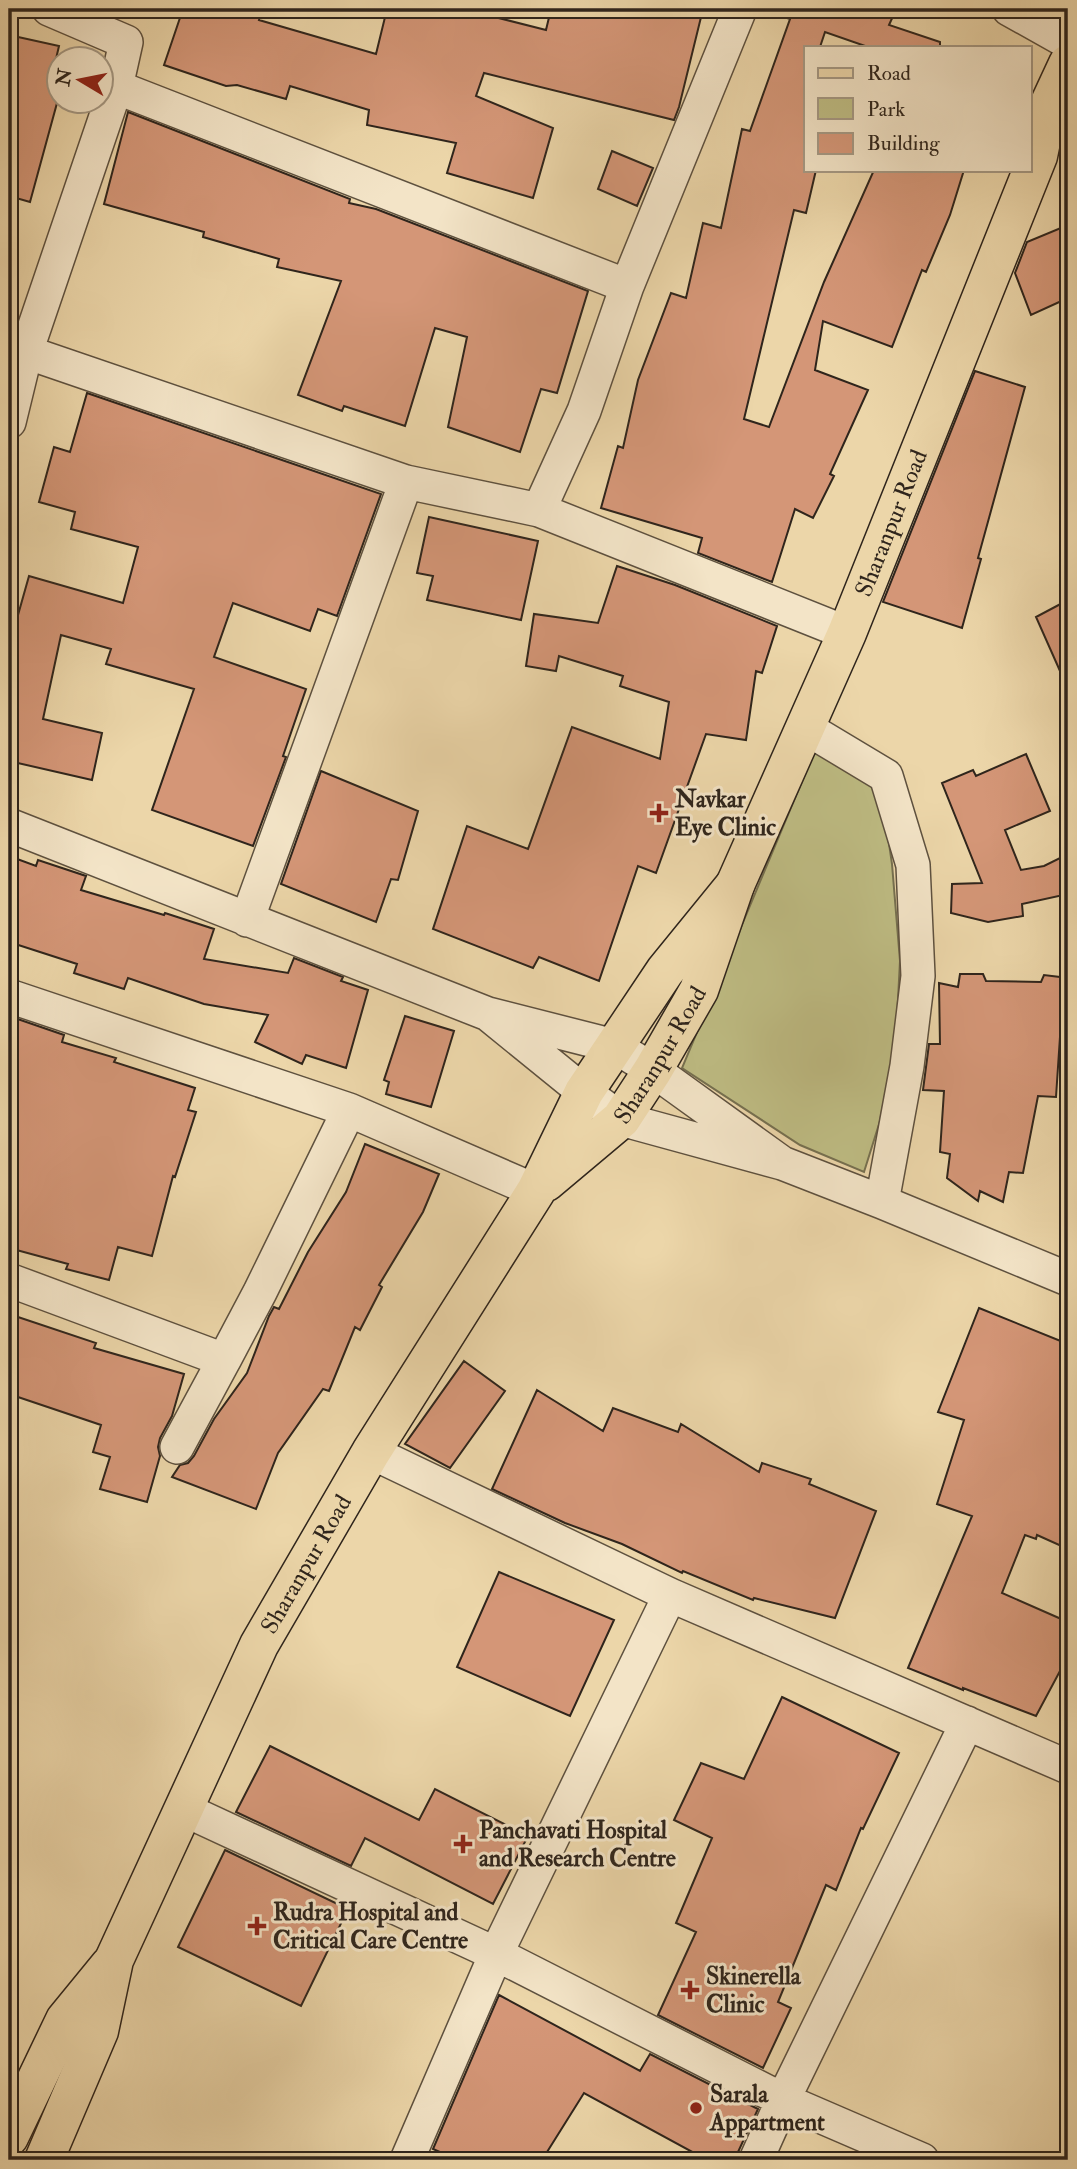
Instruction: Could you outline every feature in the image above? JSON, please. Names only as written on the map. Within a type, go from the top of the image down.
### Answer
[{"type":"main road","name":"Sharanpur Road","points":[[1032,171],[1038,156],[1048,107],[1068,64]]},
{"type":"main road","name":"Sharanpur Road","points":[[1038,156],[1063,134],[1068,124]]},
{"type":"main road","name":"Sharanpur Road","points":[[536,1191],[621,1119],[699,990],[735,885],[847,633],[1032,172]]},
{"type":"main road","name":"Sharanpur Road","points":[[44,2160],[99,2031],[114,1960],[259,1645],[371,1452],[536,1191],[584,1092],[665,971],[735,885]]},
{"type":"main road","name":"Sharanpur Road","points":[[9,2137],[65,2020],[114,1960]]},
{"type":"street","points":[[49,9],[126,42],[116,87],[627,286]]},
{"type":"street","points":[[539,510],[584,411],[627,286],[740,9]]},
{"type":"street","points":[[1009,9],[1068,42]]},
{"type":"street","points":[[9,422],[26,352],[106,116]]},
{"type":"street","points":[[26,352],[406,481],[539,510],[847,633]]},
{"type":"street","points":[[247,920],[406,481]]},
{"type":"street","points":[[806,728],[886,776],[914,865],[918,976],[906,1066],[882,1202]]},
{"type":"street","points":[[9,825],[488,1014],[614,1046],[653,1070],[782,1163]]},
{"type":"street","points":[[9,996],[349,1110],[536,1191]]},
{"type":"street","points":[[488,1014],[621,1119],[782,1163],[1068,1279]]},
{"type":"street","points":[[177,1447],[260,1292],[349,1110]]},
{"type":"street","points":[[9,1280],[224,1360]]},
{"type":"street","points":[[371,1452],[670,1595],[1068,1767]]},
{"type":"street","points":[[407,2160],[496,1954],[670,1595]]},
{"type":"street","points":[[756,2160],[967,1723]]},
{"type":"street","points":[[183,1809],[496,1954],[783,2100],[922,2160]]},
{"type":"green space","points":[[816,748],[872,781],[886,823],[892,864],[900,961],[896,1038],[880,1121],[864,1172],[800,1145],[682,1068]]},
{"type":"building","points":[[183,9],[263,9],[259,20],[376,54],[387,9],[463,9],[546,30],[551,9],[703,9],[674,120],[484,73],[476,96],[553,128],[533,198],[447,173],[456,143],[367,125],[369,110],[290,86],[286,99],[237,85],[226,86],[164,65]]},
{"type":"building","points":[[771,9],[879,9],[894,14],[889,25],[940,42],[940,46],[865,46],[825,32],[820,46],[804,46],[804,172],[816,172],[806,213],[794,210],[744,419],[769,427],[824,282],[873,172],[963,172],[950,215],[926,272],[922,270],[892,347],[823,321],[815,370],[868,390],[830,474],[834,476],[813,518],[795,509],[772,582],[698,553],[702,538],[601,508],[618,446],[623,448],[638,380],[671,293],[686,298],[703,223],[721,228],[742,129],[750,131],[790,19],[770,12]]},
{"type":"building","points":[[9,35],[59,46],[46,46],[46,116],[53,116],[30,202],[9,196]]},
{"type":"building","points":[[128,112],[350,199],[349,203],[376,209],[588,291],[557,393],[541,389],[520,452],[448,427],[467,337],[435,328],[405,426],[344,406],[342,411],[298,395],[341,281],[277,267],[279,259],[203,237],[204,232],[104,204]]},
{"type":"building","points":[[612,151],[653,168],[637,206],[598,189]]},
{"type":"building","points":[[1068,225],[1068,298],[1031,315],[1015,273],[1027,242]]},
{"type":"building","points":[[975,371],[1025,387],[978,558],[981,559],[962,628],[883,602]]},
{"type":"building","points":[[87,393],[381,494],[337,616],[318,609],[310,631],[233,603],[214,657],[306,689],[283,756],[286,757],[253,846],[152,810],[194,689],[106,664],[111,649],[61,635],[43,719],[102,733],[92,780],[9,761],[9,647],[29,576],[123,603],[138,547],[71,529],[75,512],[39,502],[54,447],[70,452]]},
{"type":"building","points":[[429,517],[538,541],[521,620],[427,600],[433,576],[417,573]]},
{"type":"building","points":[[617,566],[675,585],[777,626],[762,673],[756,671],[746,740],[706,734],[656,873],[638,866],[599,981],[539,957],[533,968],[433,929],[467,826],[528,849],[572,727],[660,759],[669,702],[620,686],[623,676],[559,656],[556,671],[526,666],[534,614],[598,623]]},
{"type":"building","points":[[1068,600],[1068,689],[1036,617]]},
{"type":"building","points":[[1026,754],[1050,811],[1005,830],[1021,870],[1044,866],[1068,854],[1068,894],[1022,904],[1023,916],[988,922],[951,913],[952,884],[982,883],[942,783],[973,770],[976,776]]},
{"type":"building","points":[[321,771],[418,811],[398,880],[391,879],[376,922],[281,884]]},
{"type":"building","points":[[9,856],[36,866],[38,860],[86,876],[81,890],[214,929],[204,959],[288,973],[294,958],[343,977],[341,981],[368,990],[346,1068],[306,1055],[302,1064],[255,1042],[268,1015],[204,1004],[128,978],[124,989],[74,973],[77,964],[9,942]]},
{"type":"building","points":[[960,974],[983,974],[986,981],[1041,982],[1044,975],[1068,978],[1068,1022],[1061,1022],[1056,1097],[1038,1096],[1023,1173],[1009,1172],[1003,1202],[980,1191],[978,1201],[947,1178],[950,1154],[940,1152],[944,1091],[923,1090],[929,1044],[940,1044],[939,983],[958,987]]},
{"type":"building","points":[[9,1016],[64,1035],[62,1042],[116,1058],[114,1062],[195,1088],[188,1110],[196,1112],[175,1177],[173,1176],[152,1256],[118,1247],[109,1280],[66,1269],[68,1264],[9,1248]]},
{"type":"building","points":[[405,1016],[454,1031],[431,1107],[386,1094],[389,1082],[384,1080]]},
{"type":"building","points":[[365,1144],[439,1174],[423,1212],[379,1285],[382,1287],[360,1330],[355,1327],[329,1391],[323,1389],[278,1453],[256,1509],[172,1477],[180,1465],[188,1463],[194,1456],[214,1419],[247,1373],[269,1316],[274,1307],[279,1309],[308,1252],[346,1192]]},
{"type":"building","points":[[979,1308],[1068,1344],[1068,1549],[1037,1535],[1036,1539],[1025,1535],[1002,1593],[1068,1622],[1068,1656],[1036,1716],[908,1668],[972,1516],[937,1504],[964,1420],[938,1412]]},
{"type":"building","points":[[9,1314],[96,1343],[94,1348],[184,1374],[172,1416],[160,1438],[160,1456],[147,1502],[100,1489],[110,1457],[93,1452],[101,1425],[9,1394]]},
{"type":"building","points":[[464,1361],[505,1391],[450,1468],[405,1444]]},
{"type":"building","points":[[537,1390],[603,1431],[613,1408],[678,1432],[681,1424],[759,1472],[762,1463],[811,1479],[809,1484],[876,1511],[835,1618],[754,1598],[753,1600],[683,1571],[682,1573],[622,1544],[565,1523],[492,1489]]},
{"type":"building","points":[[499,1572],[614,1620],[570,1716],[457,1667]]},
{"type":"building","points":[[782,1697],[899,1753],[863,1829],[861,1828],[836,1890],[826,1885],[778,2002],[791,2008],[763,2068],[658,2015],[696,1932],[676,1923],[712,1838],[674,1820],[701,1763],[744,1779]]},
{"type":"building","points":[[270,1746],[419,1820],[435,1789],[528,1836],[493,1904],[365,1838],[351,1866],[236,1812]]},
{"type":"building","points":[[225,1850],[348,1909],[301,2006],[178,1947]]},
{"type":"building","points":[[499,1995],[640,2071],[650,2054],[758,2109],[738,2152],[737,2160],[707,2160],[584,2093],[542,2160],[458,2160],[433,2149]]},
{"type":"place","name":"Navkar Eye Clinic","points":[[659,813]]},
{"type":"place","name":"Panchavati Hospital and Research Centre","points":[[463,1844]]},
{"type":"place","name":"Rudra Hospital and Critical Care Centre","points":[[257,1926]]},
{"type":"place","name":"Skinerella Clinic","points":[[690,1990]]},
{"type":"place","name":"Sarala Appartment","points":[[696,2108]]}]
